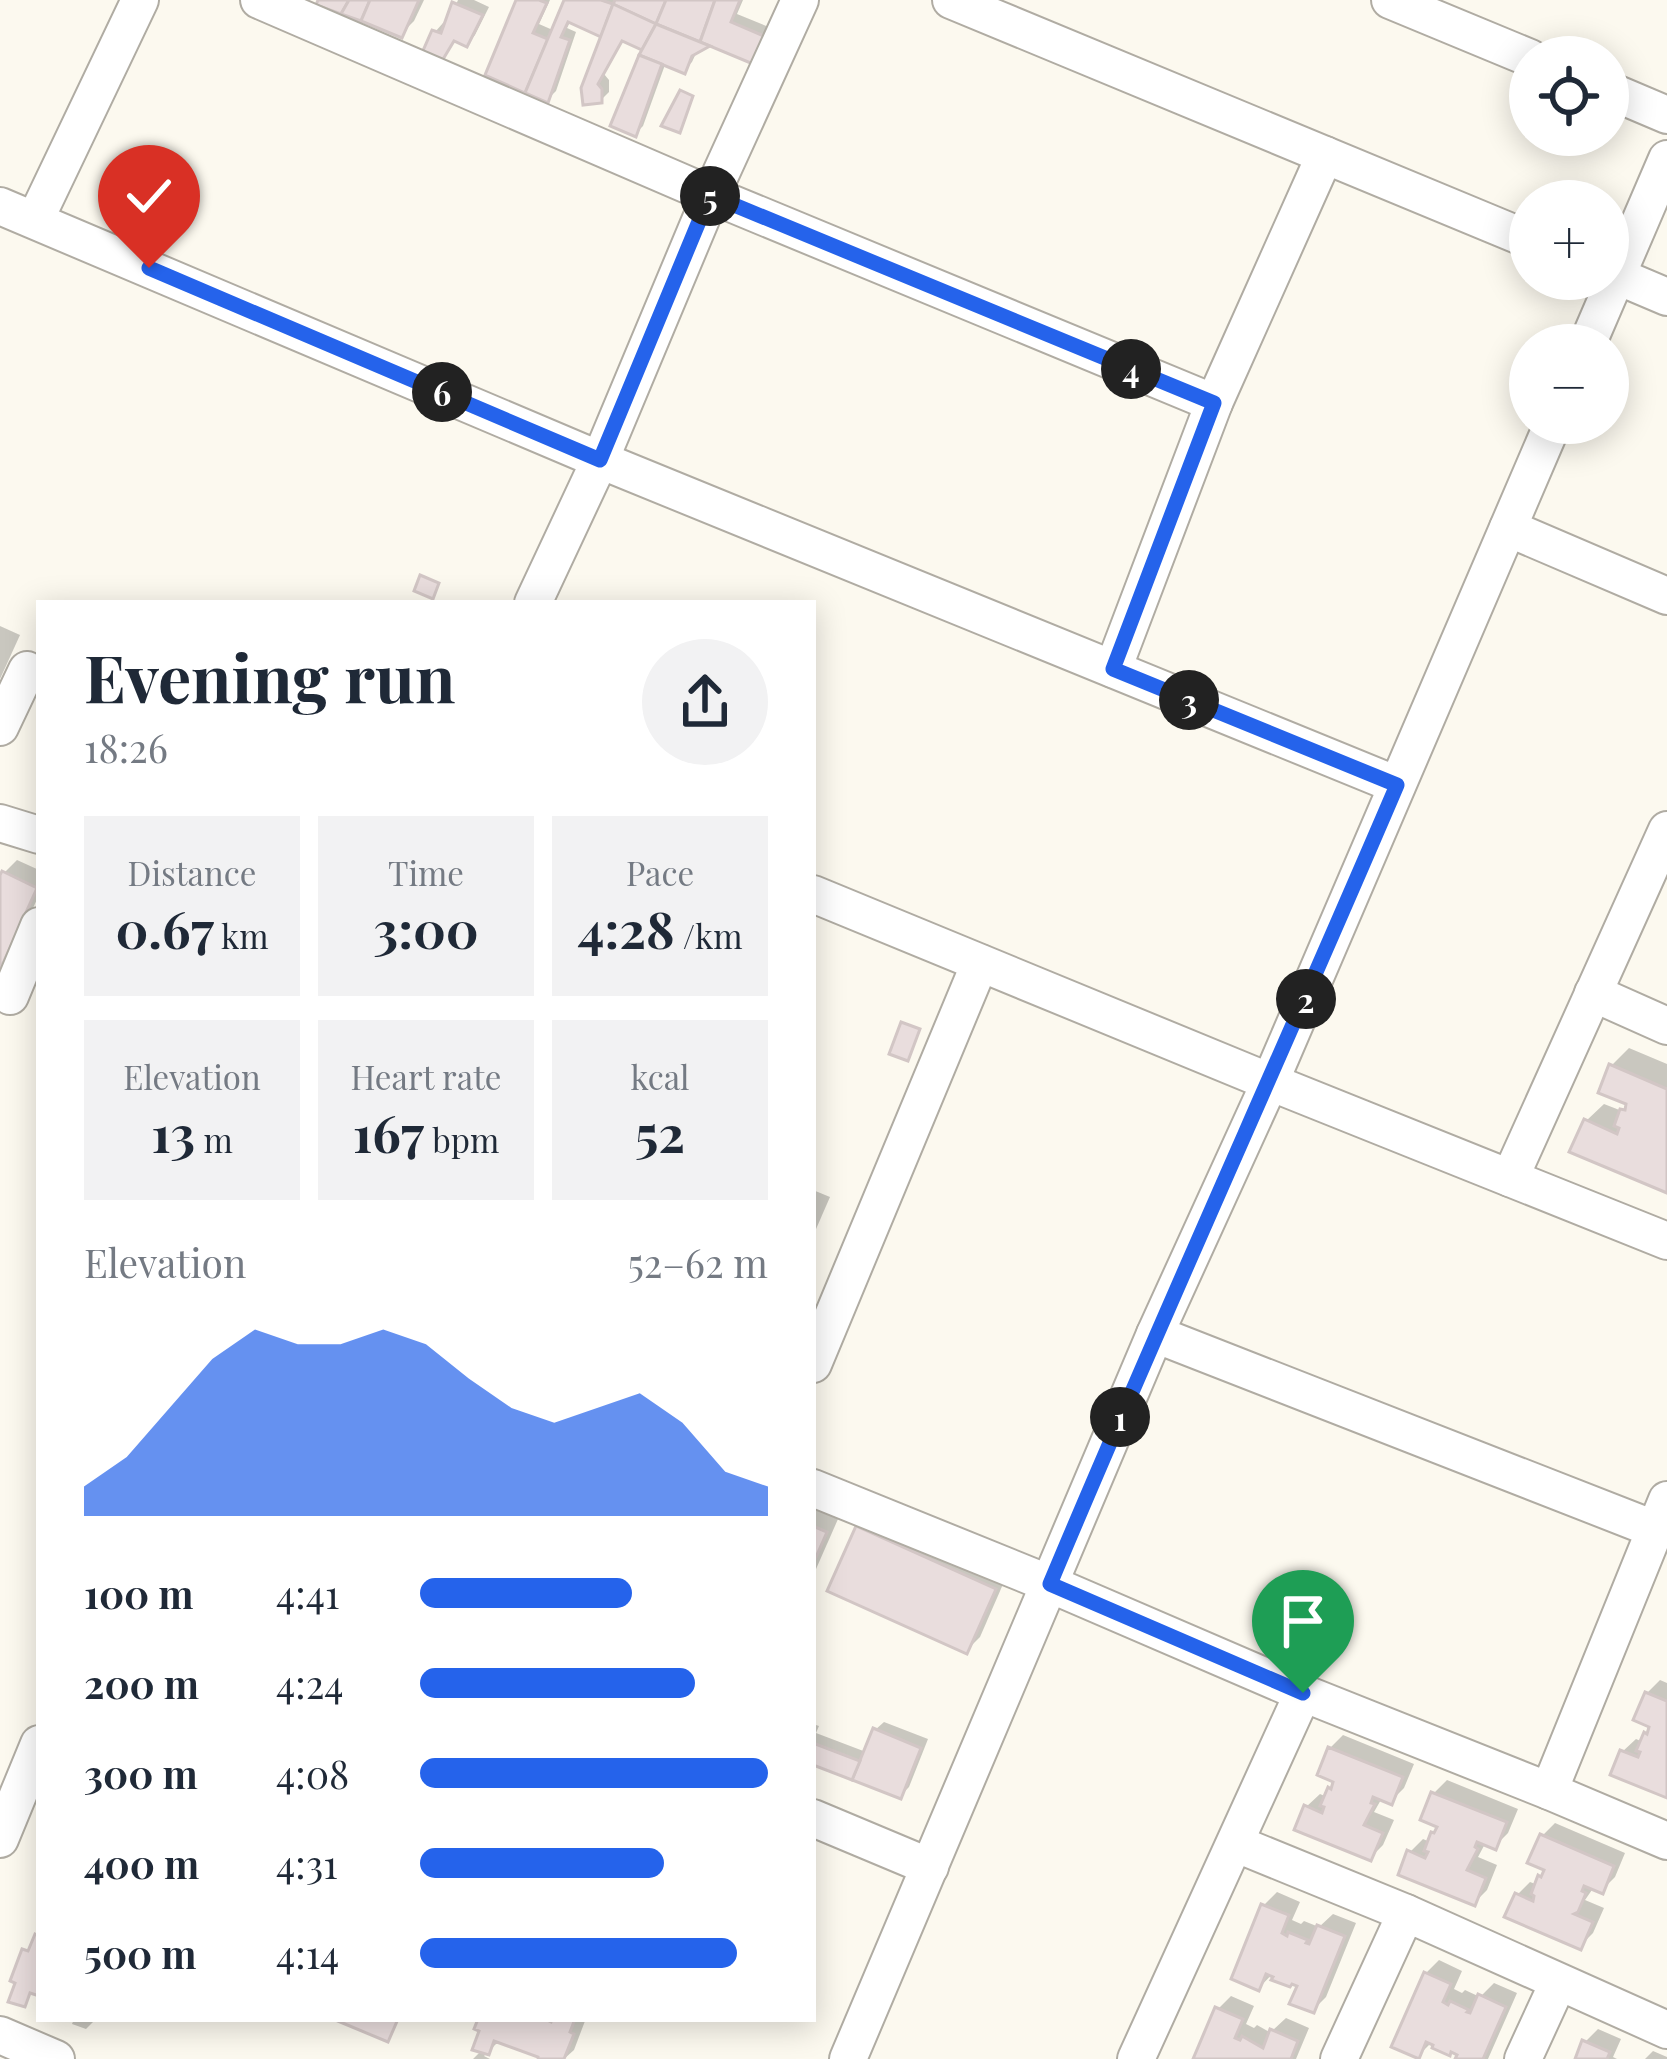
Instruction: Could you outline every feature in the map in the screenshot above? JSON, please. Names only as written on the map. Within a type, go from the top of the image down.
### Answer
[{"type":"street","points":[[35,220],[140,0]]},
{"type":"street","points":[[259,0],[710,195],[1214,403]]},
{"type":"street","points":[[534,600],[800,0]]},
{"type":"street","points":[[951,0],[1509,231]]},
{"type":"street","points":[[1393,1],[1509,49]]},
{"type":"street","points":[[1629,99],[1667,115]]},
{"type":"street","points":[[1113,669],[1214,403],[1324,154]]},
{"type":"street","points":[[1629,238],[1667,159]]},
{"type":"street","points":[[0,206],[600,460],[1397,785]]},
{"type":"street","points":[[1629,281],[1667,297]]},
{"type":"street","points":[[848,2059],[1155,1334],[1270,1082],[1544,444]]},
{"type":"street","points":[[1508,528],[1667,596]]},
{"type":"street","points":[[0,727],[27,670]]},
{"type":"street","points":[[0,823],[36,834]]},
{"type":"street","points":[[1510,1178],[1667,830]]},
{"type":"street","points":[[816,895],[1667,1241]]},
{"type":"street","points":[[10,996],[36,933]]},
{"type":"street","points":[[816,1357],[980,963]]},
{"type":"street","points":[[1593,993],[1667,1026]]},
{"type":"street","points":[[1155,1334],[1661,1514],[1550,1791]]},
{"type":"street","points":[[816,1489],[1667,1841]]},
{"type":"street","points":[[1136,2059],[1303,1693]]},
{"type":"street","points":[[0,1839],[26,1765]]},
{"type":"street","points":[[816,1819],[930,1867]]},
{"type":"street","points":[[1237,1844],[1406,1913],[1667,2030]]},
{"type":"street","points":[[1339,2059],[1406,1913]]},
{"type":"street","points":[[1523,2059],[1558,1983]]},
{"type":"street","points":[[0,2036],[56,2059]]},
{"type":"building","points":[[318,0],[349,0],[341,14],[316,5]]},
{"type":"building","points":[[349,0],[370,0],[361,21],[341,14]]},
{"type":"building","points":[[370,0],[419,0],[402,38],[361,21]]},
{"type":"building","points":[[516,0],[547,3],[533,33],[548,39],[525,93],[485,75]]},
{"type":"building","points":[[564,0],[613,4],[601,37],[568,22],[561,37],[570,40],[548,103],[525,93]]},
{"type":"building","points":[[615,0],[666,0],[656,24],[613,4]]},
{"type":"building","points":[[666,0],[715,0],[700,42],[656,24]]},
{"type":"building","points":[[715,0],[740,0],[731,22],[764,36],[753,64],[700,42]]},
{"type":"building","points":[[452,2],[483,15],[467,47],[454,41],[442,61],[422,53],[432,30],[441,33]]},
{"type":"building","points":[[613,4],[656,24],[642,50],[622,41],[598,84],[602,103],[583,105],[581,88]]},
{"type":"building","points":[[656,24],[710,46],[692,56],[685,74],[639,55]]},
{"type":"building","points":[[639,55],[662,64],[636,137],[610,126]]},
{"type":"building","points":[[680,90],[693,96],[680,133],[661,126]]},
{"type":"building","points":[[420,575],[439,583],[433,599],[414,591]]},
{"type":"building","points":[[2,871],[36,890],[0,970]]},
{"type":"building","points":[[901,1022],[920,1029],[908,1061],[889,1054]]},
{"type":"building","points":[[1609,1064],[1667,1089],[1667,1193],[1569,1152],[1584,1119],[1617,1134],[1619,1128],[1614,1126],[1626,1104],[1598,1093]]},
{"type":"building","points":[[856,1526],[996,1589],[967,1654],[827,1591]]},
{"type":"building","points":[[816,1527],[827,1532],[816,1557]]},
{"type":"building","points":[[1645,1692],[1667,1701],[1667,1798],[1610,1775],[1620,1750],[1638,1757],[1636,1751],[1649,1727],[1633,1720]]},
{"type":"building","points":[[873,1728],[921,1748],[901,1799],[852,1780]]},
{"type":"building","points":[[816,1744],[860,1761],[852,1780],[816,1766]]},
{"type":"building","points":[[1328,1747],[1403,1777],[1392,1805],[1373,1797],[1375,1804],[1364,1825],[1383,1833],[1371,1861],[1294,1830],[1304,1805],[1322,1813],[1320,1806],[1333,1782],[1317,1775]]},
{"type":"building","points":[[1431,1792],[1507,1822],[1496,1850],[1477,1842],[1475,1847],[1467,1870],[1486,1878],[1475,1906],[1398,1875],[1407,1850],[1425,1858],[1428,1852],[1424,1851],[1437,1827],[1420,1820]]},
{"type":"building","points":[[1540,1834],[1614,1866],[1603,1894],[1584,1886],[1582,1891],[1586,1893],[1574,1914],[1593,1922],[1581,1950],[1504,1917],[1515,1893],[1533,1901],[1531,1894],[1544,1870],[1527,1863]]},
{"type":"building","points":[[1261,1904],[1289,1915],[1282,1933],[1287,1936],[1288,1932],[1309,1944],[1317,1925],[1345,1936],[1314,2013],[1289,2004],[1297,1986],[1271,1980],[1266,1974],[1259,1991],[1231,1979]]},
{"type":"building","points":[[35,1934],[36,1995],[30,1993],[25,2007],[8,2002],[22,1949],[28,1951]]},
{"type":"building","points":[[1424,1972],[1451,1984],[1443,2002],[1448,2005],[1450,2001],[1470,2013],[1478,1994],[1506,2007],[1483,2059],[1455,2059],[1457,2055],[1451,2052],[1450,2056],[1426,2042],[1419,2059],[1391,2047]]},
{"type":"building","points":[[1215,2007],[1243,2019],[1235,2038],[1242,2036],[1263,2048],[1270,2029],[1298,2041],[1291,2059],[1193,2059]]},
{"type":"building","points":[[340,2022],[397,2022],[388,2042]]},
{"type":"building","points":[[477,2022],[574,2022],[570,2032],[574,2034],[564,2059],[538,2059],[494,2041],[489,2055],[472,2050],[479,2031],[474,2029]]},
{"type":"building","points":[[1582,2040],[1610,2052],[1607,2059],[1575,2059]]},
{"type":"route","points":[[149,268],[600,460],[710,195],[1214,403],[1113,669],[1397,785],[1050,1584],[1303,1693]]}]
